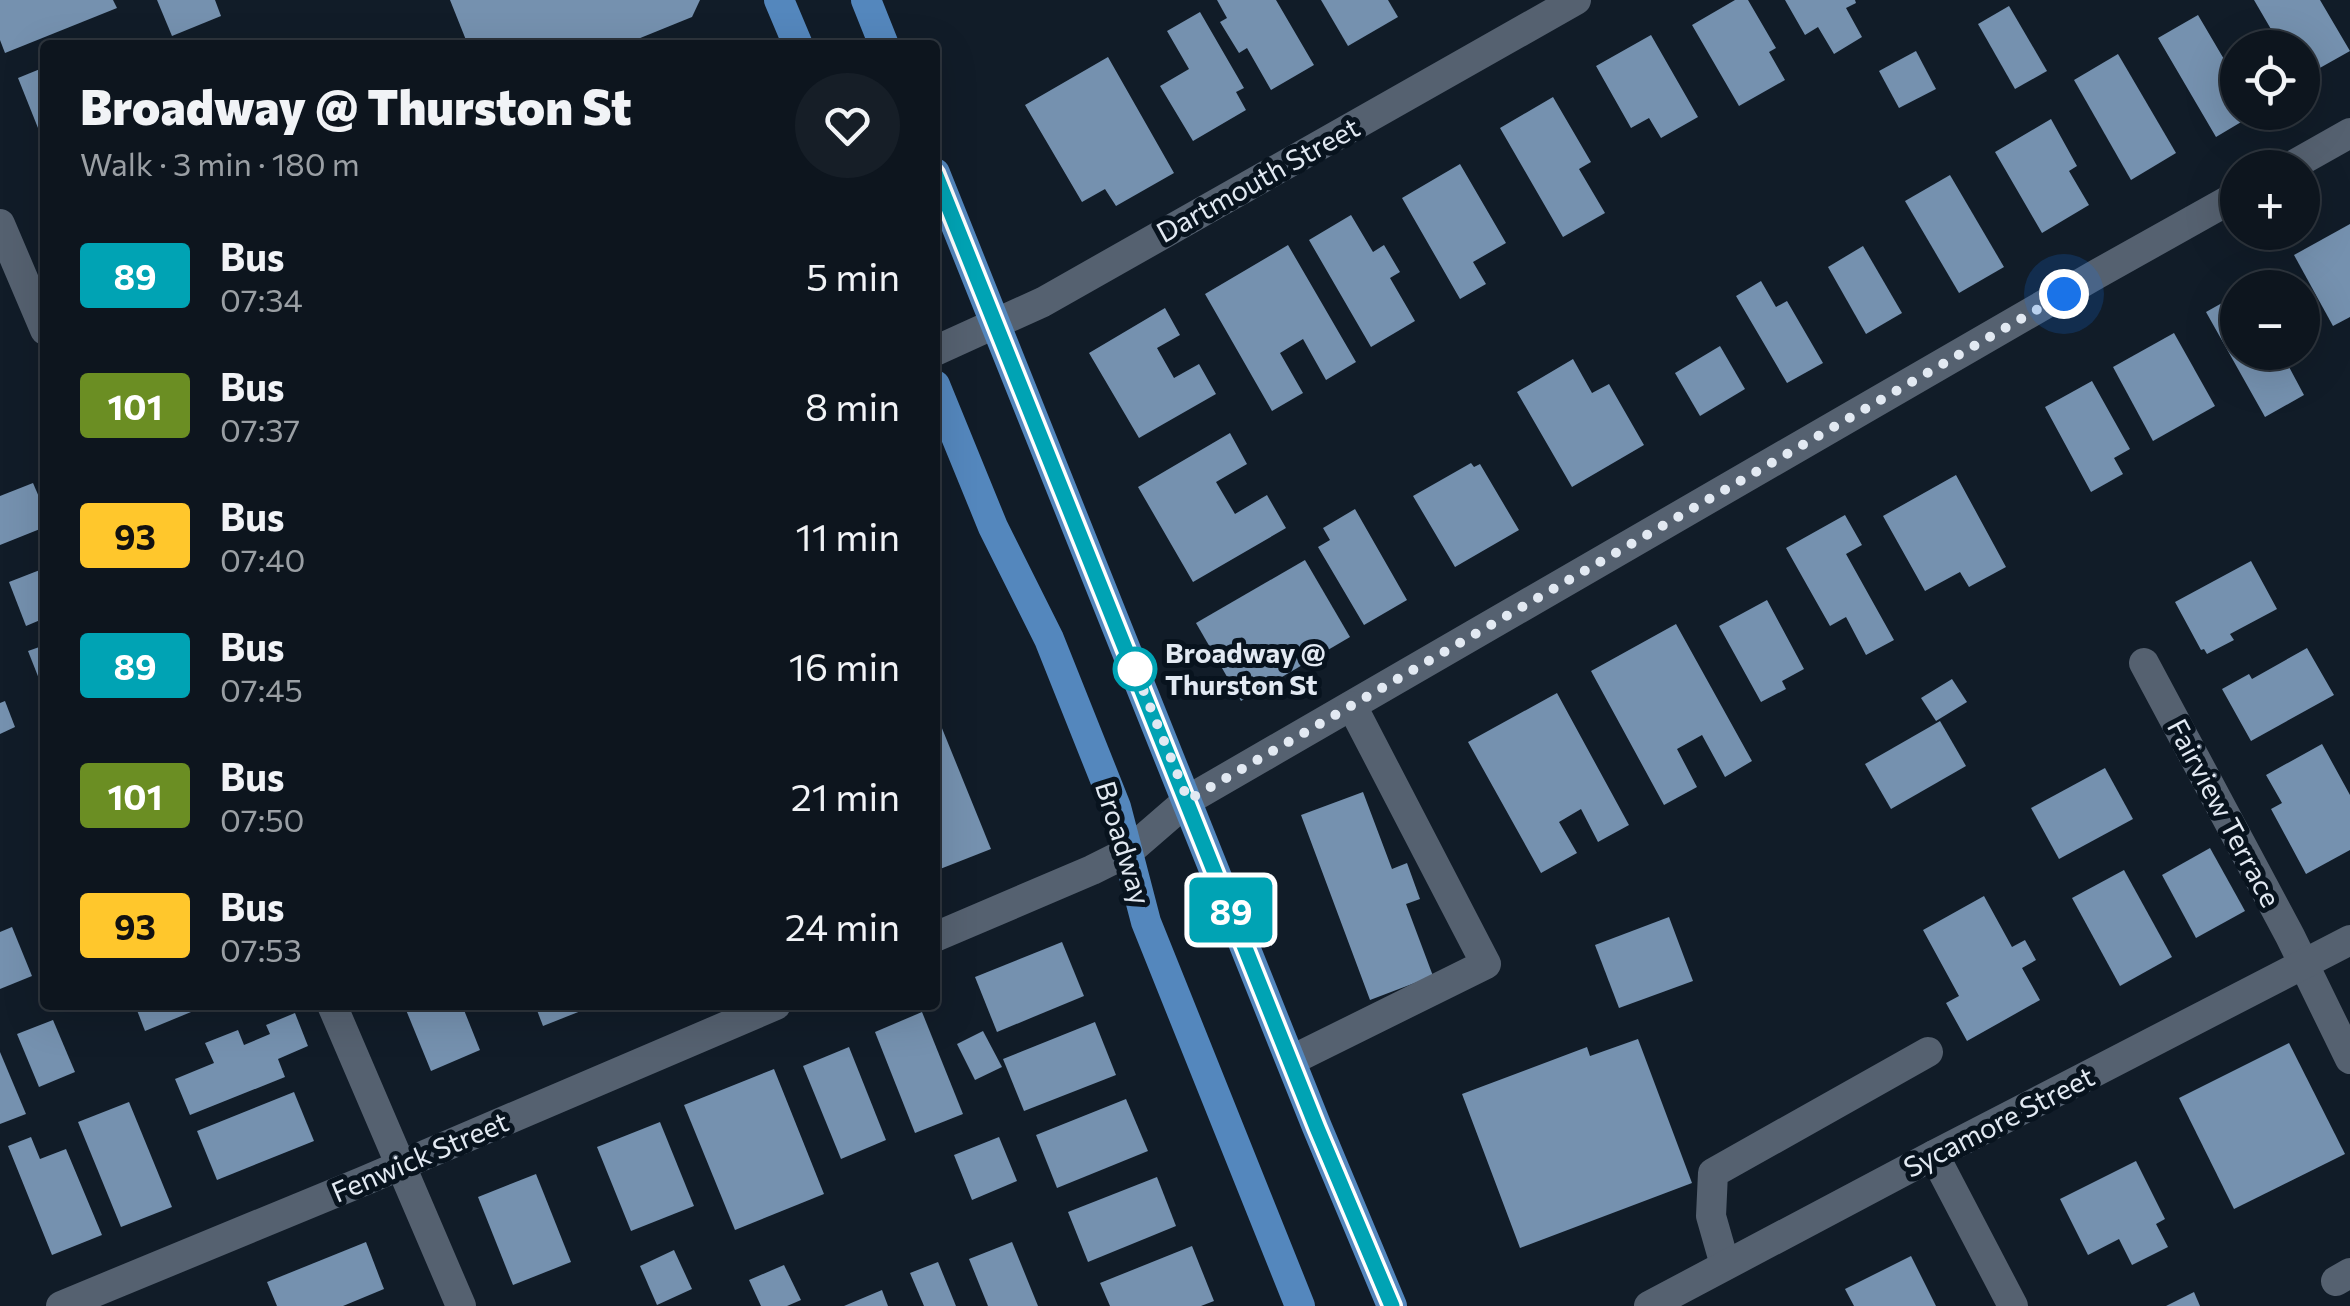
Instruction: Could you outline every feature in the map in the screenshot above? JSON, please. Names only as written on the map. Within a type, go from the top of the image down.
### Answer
[{"type":"main road","points":[[778,0],[796,40]]},
{"type":"main road","points":[[866,0],[882,40]]},
{"type":"main road","points":[[940,186],[1392,1306]]},
{"type":"main road","name":"Broadway","points":[[941,419],[1049,639],[1116,808],[1146,922],[1300,1306]]},
{"type":"street","name":"Dartmouth Street","points":[[940,349],[1043,302],[1576,0]]},
{"type":"street","points":[[2319,150],[2350,132]]},
{"type":"street","points":[[940,935],[1128,852],[1188,800],[2220,206]]},
{"type":"street","points":[[0,224],[40,318]]},
{"type":"street","name":"Fairview Terrace","points":[[2144,663],[2304,964],[2350,1059]]},
{"type":"street","points":[[1292,1060],[1486,964],[1352,706]]},
{"type":"street","name":"Sycamore Street","points":[[1648,1306],[2350,940]]},
{"type":"street","points":[[334,1010],[461,1306]]},
{"type":"street","name":"Fenwick Street","points":[[61,1306],[764,1010]]},
{"type":"street","points":[[1725,1266],[1711,1216],[1713,1174],[1928,1052]]},
{"type":"street","points":[[1934,1155],[2013,1306]]},
{"type":"building","points":[[0,0],[113,0],[117,8],[5,53],[0,40]]},
{"type":"building","points":[[157,0],[215,0],[221,16],[172,36]]},
{"type":"building","points":[[450,0],[700,0],[692,17],[635,40],[466,40]]},
{"type":"building","points":[[1217,0],[1276,0],[1314,65],[1271,90],[1247,48],[1239,53],[1220,22],[1227,18]]},
{"type":"building","points":[[1321,0],[1388,0],[1398,17],[1348,46]]},
{"type":"building","points":[[1735,0],[1748,0],[1776,48],[1769,52],[1785,80],[1739,106],[1692,25]]},
{"type":"building","points":[[1785,0],[1855,0],[1846,8],[1862,37],[1834,54],[1818,27],[1805,35]]},
{"type":"building","points":[[2254,0],[2320,0],[2350,51],[2320,68],[2320,30],[2272,30]]},
{"type":"building","points":[[2009,6],[2047,71],[2015,89],[1978,24]]},
{"type":"building","points":[[1200,12],[1244,88],[1236,92],[1246,110],[1193,141],[1160,86],[1189,69],[1167,31]]},
{"type":"building","points":[[2198,15],[2220,52],[2220,130],[2228,130],[2216,137],[2158,38]]},
{"type":"building","points":[[1651,35],[1698,117],[1661,138],[1649,118],[1631,128],[1596,66]]},
{"type":"building","points":[[1916,51],[1936,89],[1899,108],[1879,71]]},
{"type":"building","points":[[2118,54],[2176,153],[2131,180],[2074,80]]},
{"type":"building","points":[[1108,57],[1174,173],[1116,206],[1105,189],[1082,202],[1025,105]]},
{"type":"building","points":[[40,69],[38,128],[18,78]]},
{"type":"building","points":[[1553,97],[1591,162],[1579,169],[1605,213],[1563,237],[1500,128]]},
{"type":"building","points":[[2051,119],[2077,166],[2069,171],[2089,205],[2042,233],[1995,152]]},
{"type":"building","points":[[1460,164],[1506,243],[1473,262],[1486,284],[1460,299],[1402,198]]},
{"type":"building","points":[[1950,175],[2004,267],[1959,293],[1905,201]]},
{"type":"building","points":[[1351,215],[1373,252],[1384,245],[1400,272],[1390,278],[1415,321],[1371,347],[1309,240]]},
{"type":"building","points":[[2350,224],[2350,317],[2333,326],[2320,302],[2320,270],[2302,270],[2294,255],[2303,250],[2320,250],[2320,241]]},
{"type":"building","points":[[1288,245],[1356,362],[1326,380],[1303,339],[1280,353],[1303,393],[1272,411],[1205,294]]},
{"type":"building","points":[[1863,246],[1902,313],[1866,334],[1828,267]]},
{"type":"building","points":[[1761,281],[1776,307],[1787,301],[1823,363],[1787,383],[1736,296]]},
{"type":"building","points":[[2220,304],[2220,337],[2206,312]]},
{"type":"building","points":[[1165,308],[1180,335],[1157,348],[1174,378],[1199,364],[1216,394],[1139,438],[1089,353]]},
{"type":"building","points":[[2174,333],[2215,406],[2153,441],[2113,367]]},
{"type":"building","points":[[1720,346],[1745,389],[1700,416],[1675,373]]},
{"type":"building","points":[[1573,359],[1592,393],[1609,384],[1644,445],[1572,487],[1517,392]]},
{"type":"building","points":[[2239,370],[2291,370],[2304,395],[2265,417]]},
{"type":"building","points":[[2092,381],[2130,449],[2114,458],[2123,474],[2091,492],[2045,407]]},
{"type":"building","points":[[1230,433],[1247,464],[1216,482],[1235,514],[1267,495],[1286,528],[1193,582],[1138,487]]},
{"type":"building","points":[[1471,463],[1474,467],[1480,464],[1519,530],[1455,567],[1413,496]]},
{"type":"building","points":[[1956,475],[2006,567],[1969,587],[1960,572],[1925,591],[1883,516]]},
{"type":"building","points":[[33,483],[40,499],[40,529],[0,545],[0,496]]},
{"type":"building","points":[[1355,509],[1407,600],[1364,625],[1318,547],[1330,540],[1323,528]]},
{"type":"building","points":[[1845,515],[1862,545],[1846,554],[1894,640],[1866,655],[1846,617],[1830,626],[1786,548]]},
{"type":"building","points":[[1305,560],[1350,637],[1241,701],[1196,623]]},
{"type":"building","points":[[2251,561],[2277,609],[2230,634],[2234,640],[2207,654],[2201,650],[2175,602]]},
{"type":"building","points":[[40,570],[40,620],[26,626],[9,582]]},
{"type":"building","points":[[1767,600],[1804,669],[1782,681],[1786,689],[1761,702],[1719,626]]},
{"type":"building","points":[[1676,624],[1752,761],[1725,777],[1702,735],[1677,749],[1697,787],[1664,805],[1591,671]]},
{"type":"building","points":[[40,647],[40,681],[28,651]]},
{"type":"building","points":[[2307,648],[2334,695],[2251,741],[2222,689],[2249,674],[2252,679]]},
{"type":"building","points":[[1952,679],[1967,702],[1936,721],[1921,698]]},
{"type":"building","points":[[1557,693],[1629,825],[1598,842],[1581,809],[1559,822],[1577,853],[1541,873],[1468,742]]},
{"type":"building","points":[[5,701],[15,727],[0,734],[0,703]]},
{"type":"building","points":[[1940,721],[1966,766],[1891,809],[1865,764]]},
{"type":"building","points":[[940,723],[991,849],[940,869]]},
{"type":"building","points":[[2322,744],[2350,795],[2350,850],[2306,874],[2271,809],[2282,803],[2266,775]]},
{"type":"building","points":[[2105,768],[2133,819],[2059,859],[2031,808]]},
{"type":"building","points":[[1363,792],[1392,869],[1407,863],[1420,899],[1406,904],[1433,976],[1370,1000],[1301,815]]},
{"type":"building","points":[[2210,848],[2245,911],[2196,938],[2162,875]]},
{"type":"building","points":[[2124,870],[2172,957],[2120,986],[2072,898]]},
{"type":"building","points":[[1984,896],[2012,947],[2025,940],[2036,960],[2022,968],[2040,1000],[1967,1041],[1946,1003],[1959,996],[1923,930]]},
{"type":"building","points":[[1669,917],[1693,981],[1619,1008],[1595,945]]},
{"type":"building","points":[[12,927],[32,976],[0,989],[0,932]]},
{"type":"building","points":[[1062,942],[1084,996],[997,1032],[975,977]]},
{"type":"building","points":[[137,1010],[196,1010],[145,1031]]},
{"type":"building","points":[[406,1010],[464,1010],[480,1050],[431,1071]]},
{"type":"building","points":[[537,1010],[583,1010],[543,1026]]},
{"type":"building","points":[[922,1012],[963,1114],[915,1133],[875,1032]]},
{"type":"building","points":[[295,1013],[308,1046],[278,1059],[285,1077],[190,1115],[175,1079],[214,1063],[205,1043],[238,1030],[244,1045],[270,1034],[266,1025]]},
{"type":"building","points":[[53,1020],[75,1072],[39,1087],[17,1034]]},
{"type":"building","points":[[1095,1022],[1116,1075],[1024,1111],[1003,1059]]},
{"type":"building","points":[[983,1031],[1002,1067],[975,1080],[957,1044]]},
{"type":"building","points":[[1638,1039],[1692,1183],[1520,1248],[1462,1094],[1587,1047],[1590,1056]]},
{"type":"building","points":[[2289,1043],[2345,1154],[2234,1209],[2179,1098]]},
{"type":"building","points":[[849,1047],[886,1140],[841,1159],[803,1066]]},
{"type":"building","points":[[0,1052],[26,1114],[0,1124]]},
{"type":"building","points":[[774,1069],[824,1194],[735,1230],[684,1105]]},
{"type":"building","points":[[294,1092],[314,1141],[217,1180],[197,1131]]},
{"type":"building","points":[[1126,1099],[1148,1151],[1057,1188],[1036,1135]]},
{"type":"building","points":[[129,1102],[172,1207],[121,1227],[78,1122]]},
{"type":"building","points":[[660,1122],[694,1206],[631,1231],[597,1147]]},
{"type":"building","points":[[31,1137],[40,1159],[66,1149],[102,1235],[52,1255],[8,1146]]},
{"type":"building","points":[[999,1137],[1017,1181],[972,1200],[954,1155]]},
{"type":"building","points":[[2136,1161],[2165,1219],[2156,1224],[2168,1247],[2132,1265],[2119,1239],[2088,1255],[2060,1199]]},
{"type":"building","points":[[536,1174],[571,1262],[513,1285],[478,1197]]},
{"type":"building","points":[[1157,1177],[1176,1226],[1088,1262],[1068,1212]]},
{"type":"building","points":[[366,1242],[384,1289],[343,1306],[277,1306],[267,1282]]},
{"type":"building","points":[[1012,1242],[1038,1306],[988,1306],[969,1259]]},
{"type":"building","points":[[1192,1246],[1214,1301],[1201,1306],[1110,1306],[1100,1283]]},
{"type":"building","points":[[674,1250],[692,1289],[657,1305],[640,1266]]},
{"type":"building","points":[[1911,1256],[1936,1306],[1854,1306],[1845,1289]]},
{"type":"building","points":[[938,1262],[956,1306],[924,1306],[910,1273]]},
{"type":"building","points":[[784,1265],[801,1300],[787,1306],[761,1306],[749,1280]]},
{"type":"building","points":[[882,1290],[888,1306],[844,1306]]},
{"type":"building","points":[[2194,1292],[2200,1306],[2166,1306]]},
{"type":"bus line","name":"89","points":[[940,185],[1392,1306]]},
{"type":"place","name":"Broadway @ Thurston St","points":[[1135,669]]},
{"type":"route","points":[[1135,669],[1129,655],[1188,800],[2064,294]]}]
